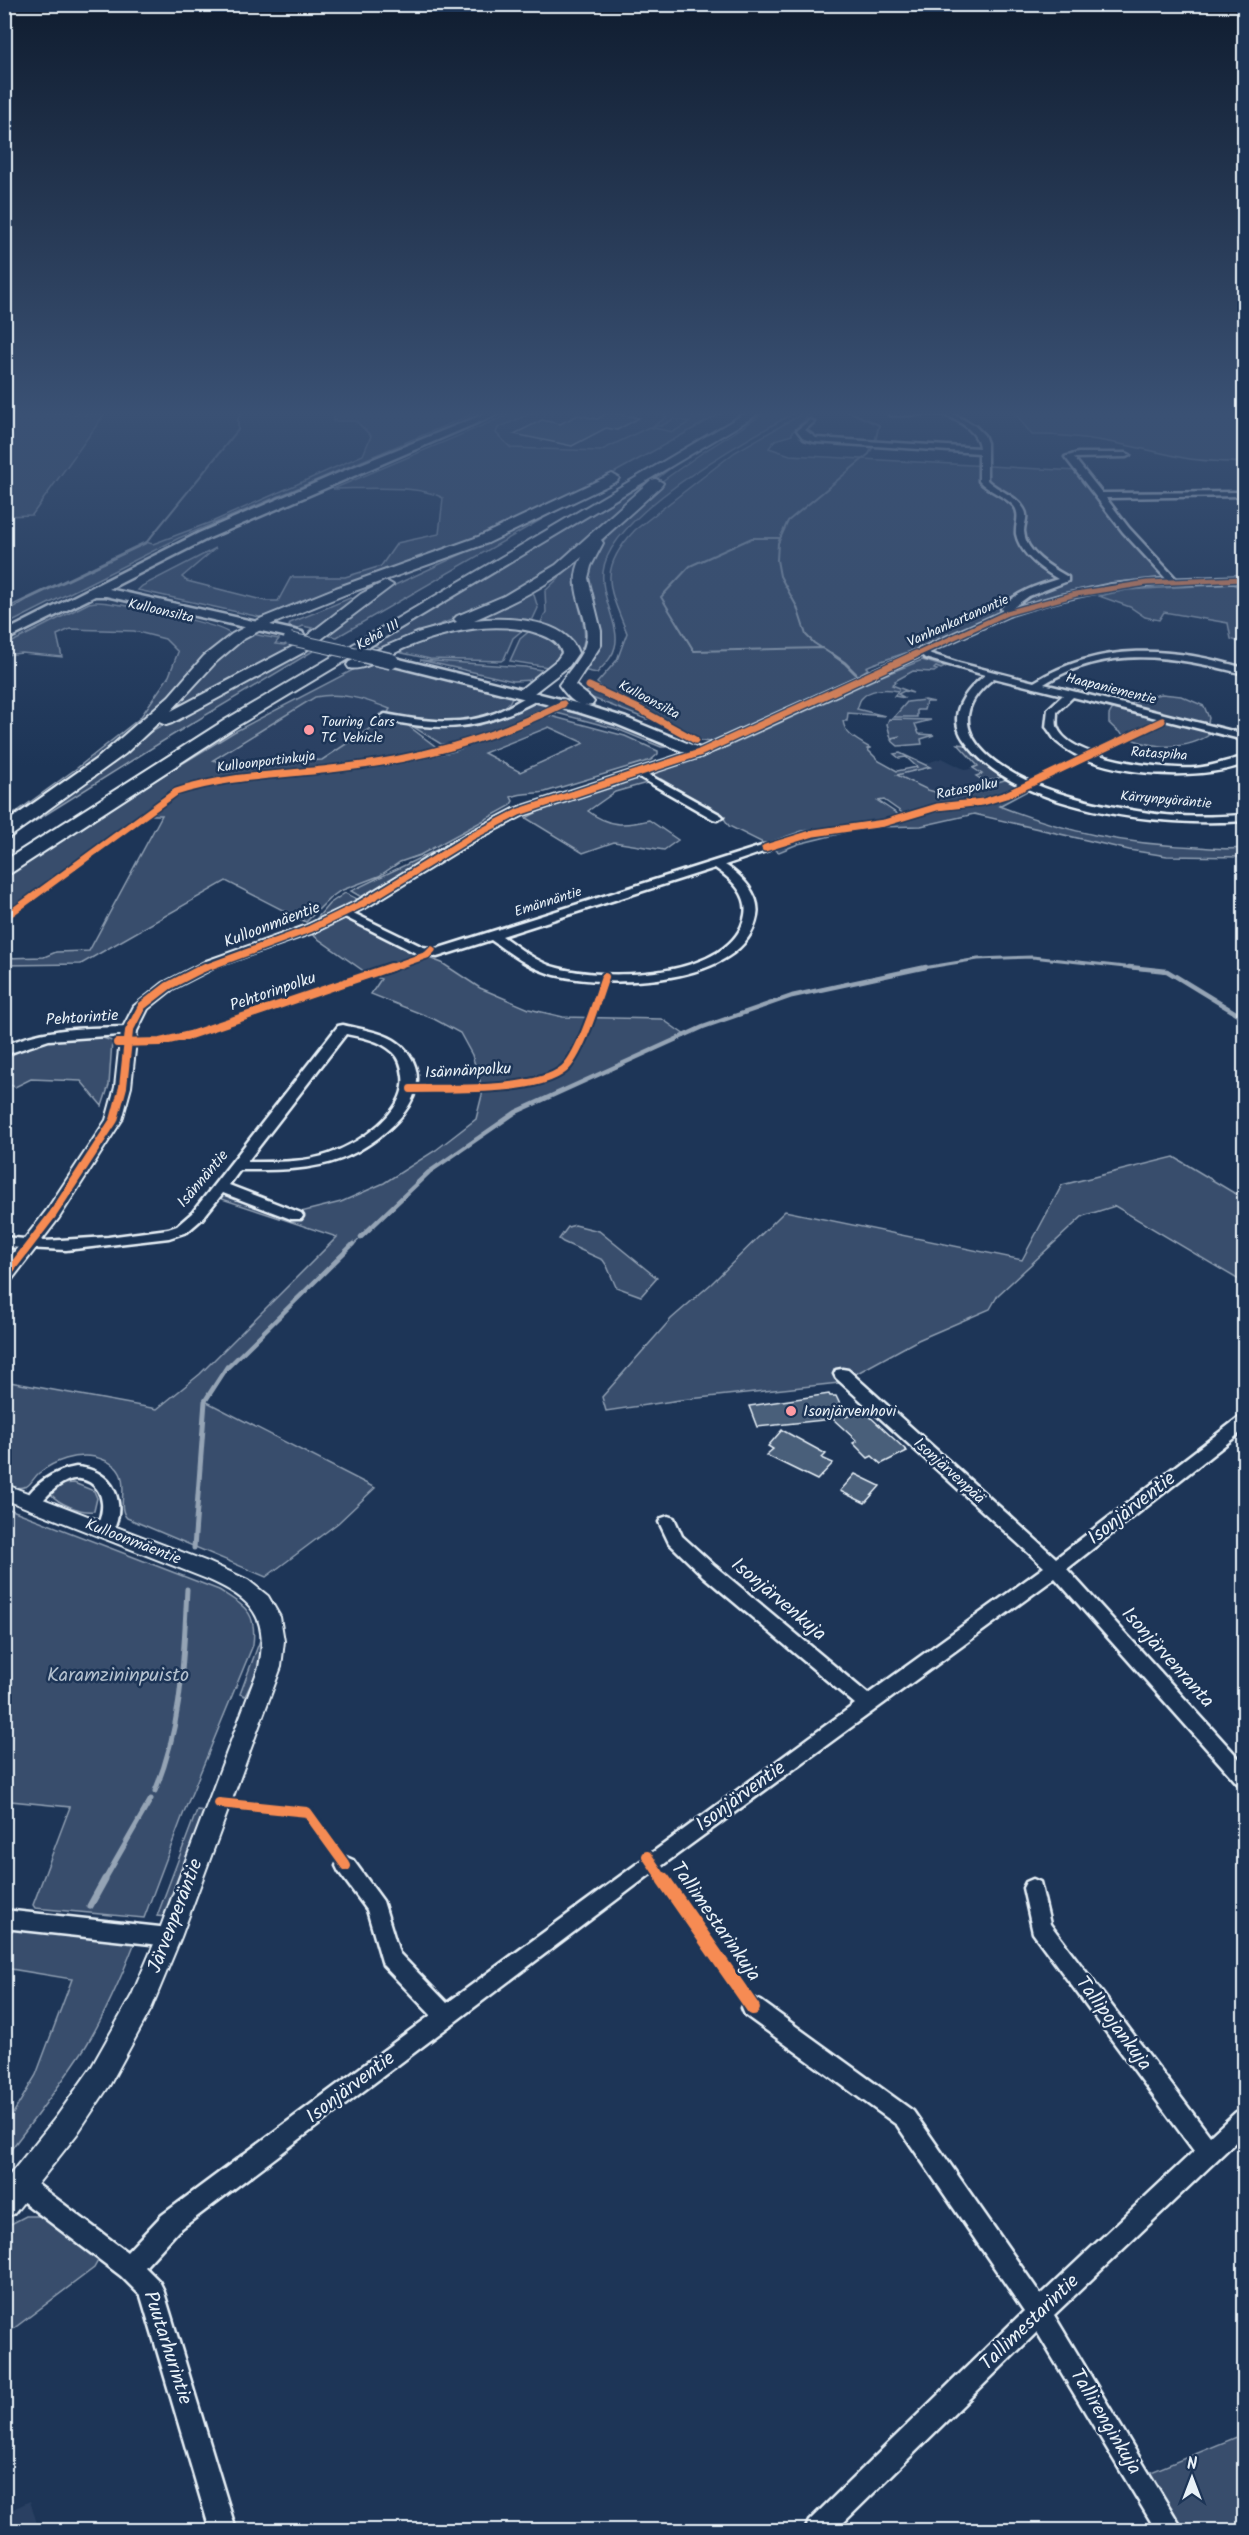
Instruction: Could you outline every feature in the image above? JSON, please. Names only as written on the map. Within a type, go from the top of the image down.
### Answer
[{"type":"highway","points":[[4,833],[156,725],[299,650],[366,597],[507,529]]},
{"type":"highway","name":"Kehä III","points":[[159,751],[531,529]]},
{"type":"highway","name":"Kehä III","points":[[4,868],[195,746],[557,529]]},
{"type":"highway","points":[[195,746],[222,735],[323,681],[413,639],[479,612],[540,582],[561,568],[605,529]]},
{"type":"highway","points":[[586,702],[576,696],[567,685],[591,651],[594,638],[581,578],[584,566],[601,533]]},
{"type":"highway","points":[[105,760],[175,699],[218,651],[253,628],[341,591],[483,540]]},
{"type":"highway","points":[[413,639],[467,625],[510,624],[545,630],[566,642],[570,652],[563,663],[534,692]]},
{"type":"highway","points":[[534,692],[579,667]]},
{"type":"highway","points":[[4,850],[33,831]]},
{"type":"main road","points":[[7,637],[99,594],[226,529]]},
{"type":"main road","name":"Kulloonsilta","points":[[99,594],[586,702],[631,718],[687,743],[699,753]]},
{"type":"main road","name":"Kulloonsilta","points":[[534,692],[616,719],[675,747],[699,753]]},
{"type":"street","points":[[1007,613],[1006,608],[1011,604],[1040,588],[1065,579],[1044,565],[1026,546],[1021,529]]},
{"type":"street","points":[[1126,529],[1174,582]]},
{"type":"street","name":"Vanhankartanontie","points":[[699,753],[1007,613],[1086,592],[1132,585],[1245,579]]},
{"type":"street","name":"Haapaniementie","points":[[922,651],[928,656],[1245,737]]},
{"type":"street","points":[[1037,684],[1061,669],[1078,663],[1136,655],[1187,658],[1245,671]]},
{"type":"street","name":"Kärrynpyöräntie","points":[[994,673],[968,696],[961,713],[965,733],[978,752],[1015,778],[1087,804],[1146,816],[1180,819],[1245,818]]},
{"type":"street","points":[[385,717],[421,724],[452,726],[492,719],[509,711],[534,692]]},
{"type":"street","name":"Rataspiha","points":[[1072,693],[1052,712],[1051,721],[1056,733],[1064,740],[1102,760],[1137,768],[1177,772],[1212,770],[1245,760]]},
{"type":"street","name":"Kulloonmäentie","points":[[4,1278],[29,1246],[114,1120],[123,1087],[129,1031],[142,1006],[168,986],[212,964],[298,934],[380,895],[501,820],[544,802],[699,753]]},
{"type":"street","points":[[640,773],[717,817]]},
{"type":"street","name":"Emännäntie","points":[[343,913],[420,951],[444,952],[765,848]]},
{"type":"street","points":[[494,936],[537,966],[583,976],[658,975],[708,963],[745,937],[752,922],[752,909],[748,895],[737,879],[715,863]]},
{"type":"street","name":"Isännäntie","points":[[4,1242],[55,1247],[169,1233],[191,1222],[238,1166],[343,1029],[371,1034],[396,1046],[410,1065],[411,1089],[399,1111],[381,1131],[343,1154],[298,1165],[238,1166]]},
{"type":"street","name":"Pehtorintie","points":[[4,1051],[35,1038],[61,1034],[129,1031]]},
{"type":"street","points":[[221,1187],[296,1216]]},
{"type":"street","name":"Isonjärvenpää","points":[[842,1374],[1056,1568]]},
{"type":"street","name":"Isonjärventie","points":[[129,2268],[170,2223],[649,1864],[1056,1568],[1244,1422]]},
{"type":"street","points":[[32,1502],[48,1485],[67,1474],[83,1472],[98,1478],[108,1490],[111,1503],[105,1531]]},
{"type":"street","name":"Kulloonmäentie","points":[[4,1491],[214,1574],[248,1591],[258,1600]]},
{"type":"street","name":"Isonjärvenkuja","points":[[668,1522],[675,1539],[709,1571],[868,1705]]},
{"type":"street","name":"Isonjärvenranta","points":[[1056,1568],[1245,1778]]},
{"type":"street","name":"Järvenperäntie","points":[[13,2195],[99,2077],[142,2001],[170,1937],[270,1667],[274,1648],[272,1622],[258,1600]]},
{"type":"street","points":[[346,1866],[376,1907],[390,1958],[446,2016]]},
{"type":"street","name":"Tallipojankuja","points":[[1033,1888],[1040,1927],[1209,2153]]},
{"type":"street","points":[[4,1919],[170,1937]]},
{"type":"street","name":"Tallimestarinkuja","points":[[753,2008],[905,2118],[1039,2313]]},
{"type":"street","name":"Tallimestarintie","points":[[818,2530],[1039,2313],[1245,2119]]},
{"type":"street","name":"Puutarhurintie","points":[[13,2195],[129,2268],[151,2289],[223,2530]]},
{"type":"street","name":"Tallirenginkuja","points":[[1039,2313],[1170,2530]]},
{"type":"shaded area","points":[[332,694],[368,700],[391,709],[381,721],[322,760],[228,765],[213,760],[315,697]]},
{"type":"shaded area","points":[[942,758],[966,770],[973,768],[982,774],[976,777],[990,785],[949,796],[927,790],[896,775],[930,769],[925,764]]},
{"type":"shaded area","points":[[30,2501],[39,2530],[5,2530],[5,2513]]},
{"type":"green space","points":[[192,529],[200,529],[14,621],[5,622],[5,612],[13,605],[145,542],[153,544]]},
{"type":"green space","points":[[440,529],[500,529],[264,618],[138,590],[216,548],[182,577],[187,581],[266,601],[278,601],[291,577],[345,577],[381,566],[397,543],[439,534]]},
{"type":"green space","points":[[515,529],[524,529],[337,637],[325,635],[380,592]]},
{"type":"green space","points":[[567,529],[600,529],[552,571],[515,593],[382,648],[372,645]]},
{"type":"green space","points":[[614,529],[627,529],[611,550],[603,572],[604,591],[616,639],[614,651],[597,673],[582,670],[594,656],[601,640],[586,580],[596,550]]},
{"type":"green space","points":[[1126,529],[1166,578],[1091,587],[1015,607],[927,645],[866,667],[868,669],[852,679],[712,742],[701,741],[602,688],[597,683],[617,660],[627,633],[615,604],[610,580],[615,557],[635,530]]},
{"type":"green space","points":[[583,555],[577,573],[576,587],[584,639],[577,657],[569,667],[567,666],[572,645],[558,631],[540,624],[546,612],[545,591]]},
{"type":"green space","points":[[1232,584],[1244,589],[1244,644],[1231,639],[1228,623],[1164,612],[1159,620],[1145,617],[1130,607],[1099,596],[1127,590]]},
{"type":"green space","points":[[533,592],[538,608],[531,623],[457,625]]},
{"type":"green space","points":[[350,598],[354,599],[315,632],[309,631],[312,628],[303,626],[297,629],[289,626],[290,623]]},
{"type":"green space","points":[[96,602],[168,614],[210,625],[231,635],[171,697],[120,741],[5,828],[4,821],[77,768],[140,718],[169,676],[178,652],[165,639],[134,631],[70,629],[57,635],[62,657],[22,653],[5,655],[5,647],[16,640],[89,603]]},
{"type":"green space","points":[[478,626],[525,628],[513,638],[501,661],[430,659],[393,651],[425,639]]},
{"type":"green space","points":[[532,629],[557,642],[561,650],[559,659],[548,667],[510,661],[520,639]]},
{"type":"green space","points":[[252,634],[279,639],[275,644],[284,645],[290,642],[299,644],[167,714],[231,645]]},
{"type":"green space","points":[[309,646],[318,648],[171,736],[5,840],[155,729]]},
{"type":"green space","points":[[372,660],[510,693],[512,697],[504,709],[491,716],[455,722],[387,714],[390,709],[353,697],[335,695],[315,697],[213,760],[228,765],[322,760],[381,721],[407,725],[439,749],[404,759],[241,777],[177,789],[5,912],[5,877],[100,814],[234,732]]},
{"type":"green space","points":[[420,660],[525,667],[546,671],[532,680],[513,681]]},
{"type":"green space","points":[[922,660],[945,667],[941,669],[936,667],[934,669],[937,670],[934,672],[913,671],[895,681],[892,685],[913,693],[904,691],[898,694],[905,698],[894,696],[898,691],[888,690],[873,691],[864,696],[857,709],[885,716],[848,713],[847,721],[843,721],[849,734],[870,748],[867,749],[879,761],[897,771],[917,767],[906,757],[899,758],[894,754],[900,753],[930,767],[897,775],[928,790],[949,796],[1008,779],[1022,787],[909,814],[904,814],[884,800],[878,801],[899,815],[874,823],[802,831],[765,844],[729,826],[721,814],[661,779],[615,792],[588,811],[603,820],[617,824],[649,820],[678,840],[664,850],[614,842],[583,853],[526,818],[557,802],[718,751]]},
{"type":"green space","points":[[593,689],[655,720],[646,719],[582,694]]},
{"type":"green space","points":[[1162,694],[1181,696],[1204,706],[1209,718],[1207,726],[1129,705],[1144,697]]},
{"type":"green space","points":[[925,700],[934,702],[926,702],[924,710],[917,710],[917,717],[894,717],[907,702]]},
{"type":"green space","points":[[539,701],[554,706],[524,720],[452,745],[441,744],[415,728],[467,727],[487,723]]},
{"type":"green space","points":[[565,705],[607,719],[666,747],[617,729],[553,712]]},
{"type":"green space","points":[[1113,708],[1212,733],[1187,744],[1159,746],[1144,743],[1119,732],[1109,723],[1109,715]]},
{"type":"green space","points":[[547,715],[625,736],[658,751],[658,754],[651,760],[545,792],[515,795],[511,797],[513,801],[510,806],[420,855],[400,862],[379,876],[340,891],[306,922],[226,881],[81,964],[5,965],[5,958],[44,957],[56,952],[89,951],[162,815],[152,815],[169,800],[195,788],[215,784],[405,762],[455,751]],"holes":[[[549,727],[584,743],[520,772],[484,753]]]},
{"type":"green space","points":[[889,719],[931,720],[915,724],[919,734],[934,735],[921,739],[922,744],[898,746],[891,740],[900,736],[891,738],[887,724]]},
{"type":"green space","points":[[958,744],[966,745],[1005,776],[985,782],[976,776],[982,774],[973,768],[978,766]]},
{"type":"green space","points":[[1029,790],[999,806],[1097,836],[1145,843],[1227,849],[1244,848],[1244,857],[1167,856],[1129,850],[974,814],[921,826],[876,827],[934,810],[991,801]]},
{"type":"green space","points":[[855,830],[798,844],[779,852],[771,848],[821,833]]},
{"type":"green space","points":[[453,842],[367,897],[363,898],[351,891]]},
{"type":"green space","points":[[345,893],[359,900],[312,924],[329,904]]},
{"type":"green space","points":[[343,917],[442,963],[480,988],[529,1009],[563,1017],[662,1019],[685,1035],[516,1112],[429,1172],[227,1367],[205,1401],[375,1488],[338,1523],[266,1577],[127,1518],[123,1512],[123,1486],[118,1469],[109,1462],[95,1457],[80,1456],[58,1462],[39,1473],[24,1487],[15,1488],[5,1484],[4,1381],[157,1409],[200,1374],[337,1237],[213,1196],[221,1187],[297,1213],[341,1202],[384,1183],[436,1150],[476,1119],[483,1091],[472,1055],[460,1033],[434,1019],[371,994],[381,979],[368,974],[310,933]]},
{"type":"green space","points":[[62,1038],[103,1038],[112,1041],[109,1085],[102,1106],[81,1081],[31,1079],[15,1087],[5,1083],[4,1060],[32,1046]]},
{"type":"green space","points":[[1174,1157],[1244,1199],[1244,1283],[1115,1206],[1083,1216],[998,1295],[990,1309],[918,1340],[839,1383],[680,1400],[606,1411],[602,1397],[671,1319],[711,1284],[785,1211],[1022,1260],[1062,1185]]},
{"type":"green space","points":[[575,1225],[599,1231],[657,1278],[641,1296],[616,1287],[603,1260],[559,1239],[568,1227]]},
{"type":"green space","points":[[74,1483],[94,1491],[97,1498],[94,1511],[83,1511],[71,1507],[51,1494],[54,1489],[63,1484]]},
{"type":"green space","name":"Karamzininpuisto","points":[[4,1507],[219,1590],[242,1606],[251,1617],[253,1645],[184,1812],[144,1918],[35,1908],[33,1905],[70,1807],[11,1801],[5,1798]]},
{"type":"green space","points":[[262,1635],[265,1635],[260,1666],[245,1696],[240,1694]]},
{"type":"green space","points":[[197,1810],[206,1811],[166,1917],[157,1916]]},
{"type":"green space","points":[[5,1925],[135,1942],[113,1995],[86,2046],[5,2157],[5,2127],[36,2075],[72,1979],[5,1968]]},
{"type":"green space","points":[[26,2216],[44,2216],[100,2257],[94,2268],[5,2335],[5,2227]]},
{"type":"green space","points":[[1244,2434],[1244,2530],[1179,2530],[1146,2474]]},
{"type":"building","points":[[829,1394],[836,1396],[846,1417],[858,1412],[861,1415],[866,1413],[907,1451],[881,1464],[872,1456],[868,1458],[853,1443],[857,1441],[833,1419],[757,1427],[749,1406]]},
{"type":"building","name":"Isonjärvenhovi","points":[[782,1430],[826,1454],[822,1458],[833,1463],[817,1480],[766,1455],[773,1449],[768,1446]]},
{"type":"building","points":[[855,1474],[880,1486],[865,1503],[840,1491]]},
{"type":"waterway","points":[[4,613],[28,599],[146,543],[157,529]]},
{"type":"waterway","points":[[784,529],[778,543],[777,560],[780,576],[797,607],[806,635],[822,648]]},
{"type":"waterway","points":[[779,538],[752,538],[690,566],[661,597],[694,651],[822,648]]},
{"type":"waterway","points":[[822,648],[834,656]]},
{"type":"waterway","points":[[832,654],[856,674]]},
{"type":"waterway","points":[[917,969],[978,959],[1032,957],[1144,969]]},
{"type":"waterway","points":[[361,1237],[429,1172],[516,1112],[703,1027],[792,996],[926,967]]},
{"type":"waterway","points":[[1129,967],[1167,971],[1244,1018]]},
{"type":"waterway","points":[[226,1369],[353,1244]]},
{"type":"waterway","points":[[194,1548],[205,1401],[227,1367]]},
{"type":"waterway","points":[[155,1791],[171,1741],[180,1692],[187,1589]]},
{"type":"waterway","points":[[104,1881],[151,1799]]},
{"type":"waterway","points":[[90,1906],[105,1879]]},
{"type":"cycle path","points":[[4,1278],[53,1214],[114,1120],[123,1087],[129,1031],[142,1006],[168,986],[211,964],[310,929],[362,904],[471,837],[519,812],[699,753],[1007,613],[1059,598],[1111,587],[1159,582],[1244,579]]},
{"type":"cycle path","points":[[589,686],[639,709],[695,740]]},
{"type":"cycle path","name":"Kulloonportinkuja","points":[[4,918],[176,792],[204,783],[388,762],[433,753],[478,741],[521,725],[563,704]]},
{"type":"cycle path","name":"Rataspolku","points":[[765,848],[814,833],[884,823],[937,807],[983,802],[1006,795],[1162,721]]},
{"type":"cycle path","name":"Pehtorinpolku","points":[[117,1043],[160,1042],[190,1035],[427,955],[432,950]]},
{"type":"cycle path","name":"Isännänpolku","points":[[411,1089],[513,1085],[534,1082],[564,1069],[587,1026],[605,977]]},
{"type":"cycle path","points":[[219,1803],[307,1812],[346,1866]]},
{"type":"cycle path","points":[[647,1856],[753,2008]]},
{"type":"place","name":"Touring Cars TC Vehicle","points":[[309,730]]},
{"type":"place","name":"Isonjärvenhovi","points":[[791,1411]]}]
